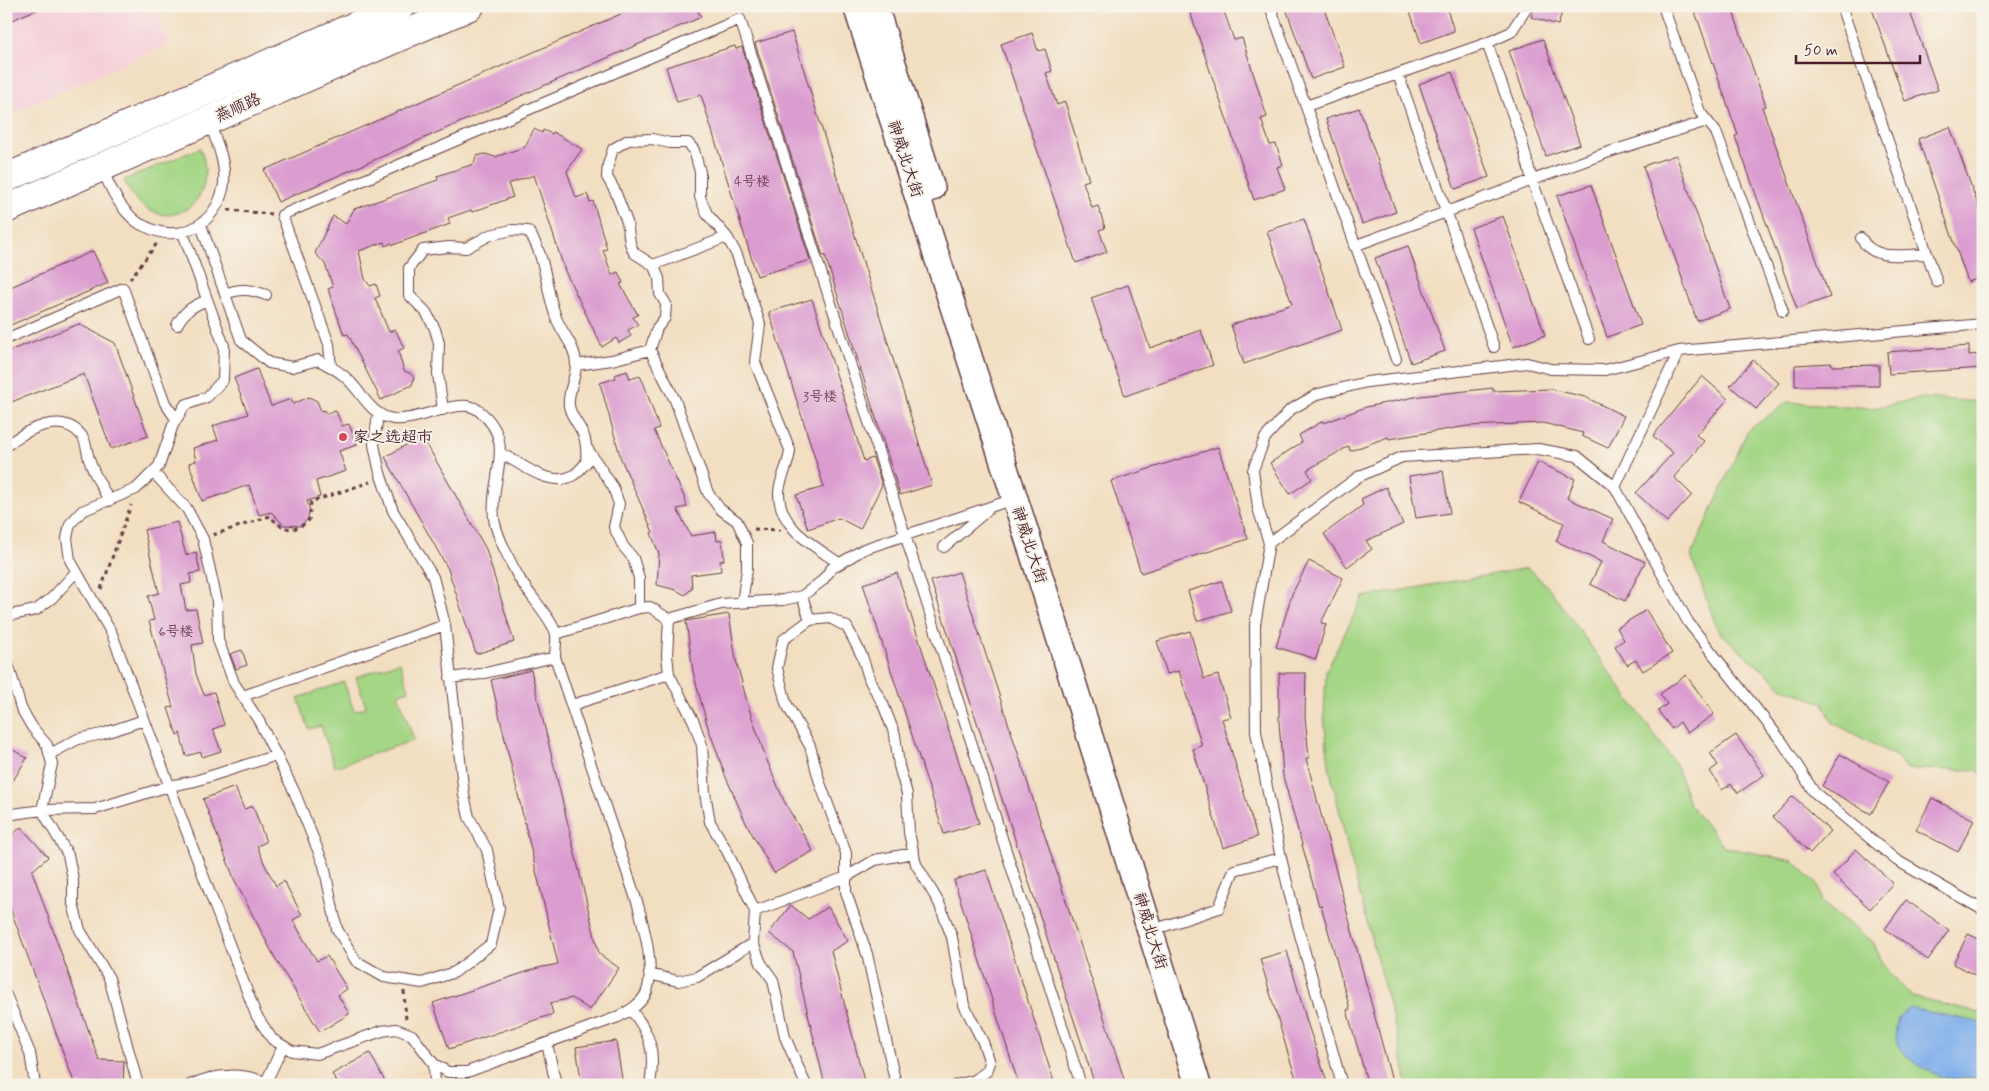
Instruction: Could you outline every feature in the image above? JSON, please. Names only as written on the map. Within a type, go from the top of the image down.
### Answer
[{"type":"main road","name":"燕顺路","points":[[6,178],[401,6]]},
{"type":"main road","name":"燕顺路","points":[[6,209],[470,6]]},
{"type":"street","name":"神威北大街","points":[[856,6],[1004,503],[1198,1085]]},
{"type":"street","name":"神威北大街","points":[[875,6],[1058,585],[1212,1085]]},
{"type":"lane","points":[[1270,6],[1354,246],[1396,359]]},
{"type":"lane","points":[[1306,106],[1487,43],[1511,32],[1528,6]]},
{"type":"lane","points":[[1663,6],[1700,112],[1716,132],[1783,311]]},
{"type":"lane","points":[[1840,6],[1937,282]]},
{"type":"lane","points":[[331,368],[329,344],[282,215],[740,19],[903,536],[1081,1085]]},
{"type":"lane","points":[[1487,43],[1521,138],[1532,180],[1589,339]]},
{"type":"lane","points":[[1398,74],[1494,347]]},
{"type":"lane","points":[[102,168],[117,202],[138,223],[164,234],[184,233],[201,225],[215,208],[224,188],[222,156],[209,121]]},
{"type":"lane","points":[[1354,246],[1606,153],[1707,122]]},
{"type":"lane","points":[[742,603],[747,569],[747,543],[738,521],[720,509],[708,493],[675,400],[650,350],[657,328],[665,318],[666,304],[660,294],[659,278],[653,264],[634,253],[630,243],[627,222],[616,191],[607,177],[608,165],[613,149],[628,140],[652,139],[670,143],[688,143],[694,150],[700,172],[700,197],[707,214],[728,238],[737,255],[760,324],[755,362],[790,450],[789,464],[779,492],[782,510],[790,528],[840,564]]},
{"type":"lane","points":[[184,233],[224,346],[223,380],[207,397],[185,405],[176,419],[159,466],[137,488],[82,511],[70,524],[67,538],[70,560],[112,634],[256,1015],[272,1039],[292,1051],[317,1054],[382,1031],[396,1030],[412,1035],[434,1064],[448,1072],[467,1072],[631,1010],[647,991],[649,974],[647,943],[638,905],[555,657],[556,634],[520,580],[494,520],[493,489],[500,453],[499,436],[492,421],[476,409],[461,404],[417,418],[393,419],[378,414],[345,376],[318,360],[292,368],[269,362],[241,340],[201,225]]},
{"type":"lane","points":[[443,410],[438,374],[439,343],[436,329],[426,312],[409,295],[409,268],[423,250],[449,247],[466,248],[490,235],[512,230],[528,231],[536,242],[548,296],[558,322],[572,344],[576,365],[569,405],[573,419],[582,431],[587,448],[614,487],[619,504],[614,527],[622,546],[633,558],[637,571],[639,608]]},
{"type":"lane","points":[[653,264],[728,238]]},
{"type":"lane","points":[[1861,238],[1865,247],[1874,253],[1927,254]]},
{"type":"lane","points":[[6,339],[123,288],[165,403],[176,419]]},
{"type":"lane","points":[[225,294],[238,289],[245,289],[266,295]]},
{"type":"lane","points":[[178,325],[183,314],[193,306],[207,300]]},
{"type":"lane","points":[[1342,1085],[1297,924],[1281,858],[1256,732],[1256,625],[1269,543],[1258,508],[1253,470],[1265,438],[1290,410],[1318,394],[1367,382],[1527,363],[1551,368],[1605,370],[1679,351],[1983,324]]},
{"type":"lane","points":[[224,346],[241,340]]},
{"type":"lane","points":[[576,365],[612,360],[650,350]]},
{"type":"lane","points":[[1615,487],[1679,351]]},
{"type":"lane","points":[[153,472],[187,509],[203,539],[216,601],[218,640],[234,683],[260,721],[294,791],[324,865],[337,929],[356,961],[384,977],[422,983],[455,972],[491,944],[499,908],[487,850],[468,817],[450,678],[446,625],[433,577],[393,511],[382,478],[374,445],[378,414]]},
{"type":"lane","points":[[6,446],[18,436],[44,424],[65,423],[83,436],[90,463],[109,501]]},
{"type":"lane","points":[[500,453],[544,478],[557,480],[573,476],[586,463],[587,448]]},
{"type":"lane","points":[[1269,543],[1358,477],[1402,457],[1538,449],[1577,456],[1615,487],[1688,622],[1783,743],[1814,792],[1896,860],[1983,910]]},
{"type":"lane","points":[[556,634],[639,608],[650,607],[669,619],[721,604],[783,600],[802,596],[822,582],[832,568],[864,549],[1004,503]]},
{"type":"lane","points":[[944,547],[1004,503]]},
{"type":"lane","points":[[6,616],[36,610],[52,598],[76,572]]},
{"type":"lane","points":[[802,596],[810,620]]},
{"type":"lane","points":[[896,1085],[867,954],[846,892],[846,853],[820,783],[810,746],[786,703],[777,668],[782,640],[810,620],[830,618],[847,627],[862,656],[870,681],[883,704],[895,735],[899,766],[907,794],[909,832],[916,864],[939,903],[952,937],[964,1004],[983,1042],[990,1064],[986,1072],[975,1080],[956,1085]]},
{"type":"lane","points":[[669,619],[667,655],[669,674],[694,722],[702,745],[705,793],[710,822],[727,851],[755,910],[753,943],[761,963],[773,980],[785,1037],[806,1085]]},
{"type":"lane","points":[[243,696],[446,625]]},
{"type":"lane","points":[[6,657],[21,708],[32,728],[47,745],[50,754],[52,764],[42,810],[68,854],[73,879],[73,904],[80,930],[109,978],[138,1085]]},
{"type":"lane","points":[[450,678],[481,674],[555,657]]},
{"type":"lane","points":[[572,704],[669,674]]},
{"type":"lane","points":[[50,754],[78,739],[102,734],[144,720]]},
{"type":"lane","points":[[6,815],[42,810],[95,809],[169,786],[196,781],[276,755]]},
{"type":"lane","points":[[755,910],[846,877],[875,860],[914,853]]},
{"type":"lane","points":[[1162,926],[1219,908],[1234,870],[1281,858]]},
{"type":"lane","points":[[649,974],[678,981],[697,977],[753,943]]},
{"type":"lane","points":[[6,995],[30,1052],[35,1085]]},
{"type":"lane","points":[[631,1010],[642,1023],[650,1038],[654,1063],[650,1085]]},
{"type":"lane","points":[[547,1043],[556,1085]]},
{"type":"lane","points":[[190,1085],[203,1079],[231,1075],[269,1083],[282,1046]]},
{"type":"lane","points":[[434,1064],[434,1085]]},
{"type":"path","points":[[215,208],[282,215]]},
{"type":"path","points":[[123,288],[164,234]]},
{"type":"path","points":[[203,539],[270,516],[276,524],[287,530],[301,528],[309,520],[311,502],[382,478]]},
{"type":"path","points":[[96,604],[137,488]]},
{"type":"path","points":[[741,529],[780,530],[790,528]]},
{"type":"path","points":[[403,980],[406,1033]]},
{"type":"shaded area","points":[[6,6],[154,6],[169,44],[6,116]]},
{"type":"green space","points":[[200,148],[205,170],[203,188],[194,203],[182,212],[167,215],[151,211],[136,200],[124,180]]},
{"type":"green space","points":[[1923,398],[1983,402],[1983,774],[1976,770],[1905,769],[1897,757],[1832,722],[1823,703],[1783,688],[1718,631],[1691,556],[1748,430],[1788,402],[1873,408]]},
{"type":"green space","points":[[1528,568],[1549,588],[1677,766],[1689,804],[1725,847],[1793,861],[1818,885],[1822,903],[1872,941],[1886,968],[1912,997],[1983,1014],[1983,1085],[1407,1085],[1398,1039],[1349,853],[1329,766],[1324,716],[1326,671],[1363,597]]},
{"type":"green space","points":[[400,662],[409,690],[398,694],[414,740],[335,767],[321,726],[309,729],[298,698],[344,682],[354,711],[366,707],[356,677]]},
{"type":"water","points":[[1910,1008],[1983,1023],[1983,1078],[1945,1078],[1921,1067],[1907,1056],[1898,1044],[1896,1031],[1898,1017]]},
{"type":"building","points":[[6,6],[44,6],[6,23]]},
{"type":"building","points":[[639,6],[696,6],[701,17],[278,202],[264,170]]},
{"type":"building","points":[[1188,6],[1222,6],[1234,40],[1242,38],[1267,117],[1261,119],[1270,145],[1276,144],[1283,165],[1277,167],[1285,189],[1254,200]]},
{"type":"building","points":[[1285,6],[1323,6],[1345,67],[1311,79]]},
{"type":"building","points":[[1408,6],[1446,6],[1454,31],[1421,43]]},
{"type":"building","points":[[1535,6],[1564,6],[1558,25],[1531,17]]},
{"type":"building","points":[[1693,6],[1731,6],[1766,106],[1762,107],[1830,297],[1797,309],[1735,136],[1738,135]]},
{"type":"building","points":[[1871,6],[1908,6],[1938,90],[1905,101]]},
{"type":"building","points":[[792,32],[932,485],[900,495],[825,255],[823,256],[755,43]]},
{"type":"building","points":[[1032,33],[1038,51],[1045,49],[1052,71],[1046,73],[1057,105],[1065,102],[1089,180],[1083,182],[1092,208],[1098,206],[1105,228],[1099,230],[1107,252],[1076,263],[1001,44]]},
{"type":"building","points":[[1543,39],[1580,144],[1546,156],[1509,51]]},
{"type":"building","points":[[735,46],[736,49],[742,47],[810,260],[757,276],[701,95],[677,102],[666,67]]},
{"type":"building","points":[[1452,72],[1489,177],[1455,189],[1419,84]]},
{"type":"building","points":[[1359,108],[1396,212],[1362,224],[1326,119]]},
{"type":"building","points":[[1950,127],[1983,219],[1983,277],[1968,282],[1918,139]]},
{"type":"building","points":[[534,129],[542,133],[543,130],[552,134],[553,132],[582,149],[567,171],[576,198],[587,194],[590,202],[593,201],[607,249],[603,250],[612,275],[618,272],[623,283],[620,284],[638,315],[633,317],[638,325],[628,330],[631,336],[619,343],[616,338],[602,347],[565,271],[534,175],[508,184],[513,197],[472,212],[471,210],[448,218],[450,224],[393,245],[392,243],[385,246],[384,242],[359,251],[365,279],[370,286],[376,284],[380,296],[375,298],[389,332],[395,329],[404,348],[398,351],[404,371],[410,373],[414,378],[412,385],[381,400],[348,334],[344,335],[328,289],[333,287],[325,264],[315,253],[333,216],[346,224],[354,209],[438,180],[437,176],[474,164],[476,156],[485,154],[495,157],[525,147]]},
{"type":"building","points":[[1676,155],[1730,309],[1697,321],[1643,166]]},
{"type":"building","points":[[1591,185],[1641,325],[1607,337],[1557,196]]},
{"type":"building","points":[[1503,216],[1545,335],[1513,347],[1471,228]]},
{"type":"building","points":[[1304,219],[1342,330],[1244,364],[1231,325],[1292,304],[1267,231]]},
{"type":"building","points":[[1408,246],[1445,351],[1411,363],[1375,258]]},
{"type":"building","points":[[93,251],[108,283],[6,327],[6,289]]},
{"type":"building","points":[[1128,285],[1150,348],[1201,330],[1213,365],[1125,396],[1091,298]]},
{"type":"building","points":[[812,299],[864,461],[873,458],[882,485],[860,529],[839,518],[808,529],[796,495],[824,487],[769,312]]},
{"type":"building","points":[[79,324],[115,343],[148,436],[111,449],[84,374],[6,404],[6,352]]},
{"type":"building","points":[[1969,346],[1969,355],[1983,354],[1983,368],[1889,374],[1887,352]]},
{"type":"building","points":[[1753,360],[1779,383],[1756,409],[1730,386]]},
{"type":"building","points":[[1832,363],[1832,366],[1879,365],[1879,386],[1795,386],[1795,365]]},
{"type":"building","points":[[257,369],[271,406],[291,399],[293,404],[309,397],[317,401],[321,411],[324,410],[326,414],[336,411],[342,426],[349,424],[357,445],[339,451],[346,471],[316,481],[320,497],[307,501],[310,511],[307,520],[300,526],[284,525],[271,512],[259,515],[249,485],[202,501],[189,463],[196,461],[193,448],[218,440],[213,426],[248,414],[234,378]]},
{"type":"building","points":[[627,371],[630,379],[640,376],[644,384],[659,428],[654,430],[685,499],[687,507],[677,509],[691,536],[716,532],[717,541],[722,540],[724,560],[720,561],[721,571],[691,575],[692,588],[685,595],[676,590],[657,585],[659,554],[651,533],[653,532],[621,459],[600,383],[616,378],[615,375]]},
{"type":"building","points":[[1702,376],[1728,399],[1696,435],[1704,441],[1674,477],[1692,495],[1667,522],[1636,493],[1673,453],[1653,436]]},
{"type":"building","points":[[1493,388],[1493,391],[1551,389],[1585,397],[1624,416],[1608,448],[1582,436],[1583,433],[1543,423],[1468,426],[1389,439],[1388,437],[1350,451],[1349,446],[1307,470],[1312,479],[1290,494],[1270,463],[1302,442],[1299,435],[1323,421],[1324,423],[1366,407],[1420,396]]},
{"type":"building","points":[[422,436],[486,549],[514,642],[476,654],[448,569],[385,457]]},
{"type":"building","points":[[1218,447],[1248,539],[1141,573],[1111,481]]},
{"type":"building","points":[[1538,462],[1575,479],[1567,498],[1613,519],[1603,541],[1645,562],[1625,601],[1590,584],[1601,562],[1556,541],[1564,523],[1519,502]]},
{"type":"building","points":[[1443,471],[1450,513],[1416,518],[1409,476]]},
{"type":"building","points":[[1386,487],[1403,524],[1366,541],[1372,549],[1347,567],[1324,534],[1363,505],[1361,499]]},
{"type":"building","points":[[177,522],[186,555],[196,552],[200,572],[190,574],[191,583],[181,585],[186,610],[196,609],[203,643],[192,645],[196,674],[204,695],[214,692],[224,725],[213,729],[221,751],[202,757],[201,752],[186,756],[180,733],[177,735],[168,708],[173,707],[149,621],[154,620],[148,596],[159,593],[144,530]]},
{"type":"building","points":[[1309,561],[1343,578],[1321,623],[1326,624],[1316,659],[1276,647],[1292,594]]},
{"type":"building","points":[[959,572],[1126,1085],[1095,1085],[931,581]]},
{"type":"building","points":[[897,573],[979,823],[944,834],[863,584]]},
{"type":"building","points":[[1222,581],[1231,611],[1197,621],[1188,591]]},
{"type":"building","points":[[1646,610],[1672,653],[1643,671],[1636,660],[1627,665],[1615,646],[1624,640],[1617,628]]},
{"type":"building","points":[[729,614],[736,660],[749,709],[766,758],[784,801],[813,851],[774,873],[746,823],[725,775],[707,724],[693,672],[686,621]]},
{"type":"building","points":[[1190,631],[1204,679],[1218,675],[1231,717],[1222,719],[1257,837],[1223,848],[1193,749],[1202,746],[1179,671],[1167,674],[1157,641]]},
{"type":"building","points":[[242,650],[247,665],[236,669],[230,654]]},
{"type":"building","points":[[531,670],[599,954],[619,968],[590,1010],[572,998],[550,1003],[553,1014],[449,1049],[433,1003],[538,968],[558,964],[491,680]]},
{"type":"building","points":[[1279,673],[1306,673],[1305,716],[1309,758],[1306,758],[1393,1085],[1368,1085],[1347,1010],[1350,1009],[1283,776],[1279,721]]},
{"type":"building","points":[[1686,675],[1714,714],[1687,733],[1680,722],[1672,729],[1658,711],[1667,704],[1660,694]]},
{"type":"building","points":[[1736,735],[1764,775],[1738,793],[1731,784],[1722,790],[1710,771],[1718,765],[1710,753]]},
{"type":"building","points":[[6,746],[27,758],[6,792]]},
{"type":"building","points":[[1840,754],[1889,782],[1871,814],[1822,786]]},
{"type":"building","points":[[235,787],[244,809],[253,806],[266,842],[257,846],[276,886],[284,881],[302,915],[293,920],[304,940],[317,961],[327,956],[347,989],[338,995],[349,1014],[320,1032],[275,958],[235,881],[203,799]]},
{"type":"building","points":[[1793,796],[1830,831],[1810,853],[1773,817]]},
{"type":"building","points":[[1932,798],[1974,820],[1958,852],[1916,830]]},
{"type":"building","points":[[21,827],[48,857],[32,871],[99,1060],[124,1061],[123,1085],[75,1085],[6,897],[6,841]]},
{"type":"building","points":[[1856,849],[1893,883],[1870,909],[1833,875]]},
{"type":"building","points":[[986,870],[1055,1085],[1019,1085],[954,880]]},
{"type":"building","points":[[1906,900],[1949,930],[1928,960],[1885,929]]},
{"type":"building","points":[[791,905],[808,919],[828,907],[848,941],[831,951],[865,1085],[825,1085],[793,952],[769,933]]},
{"type":"building","points":[[1968,934],[1983,941],[1983,979],[1953,964]]},
{"type":"building","points":[[1287,951],[1307,1022],[1328,1085],[1298,1085],[1287,1050],[1260,959]]},
{"type":"building","points":[[616,1041],[623,1085],[582,1085],[576,1047]]},
{"type":"building","points":[[370,1053],[387,1085],[339,1085],[332,1074]]},
{"type":"place","name":"家之选超市","points":[[343,437]]}]
